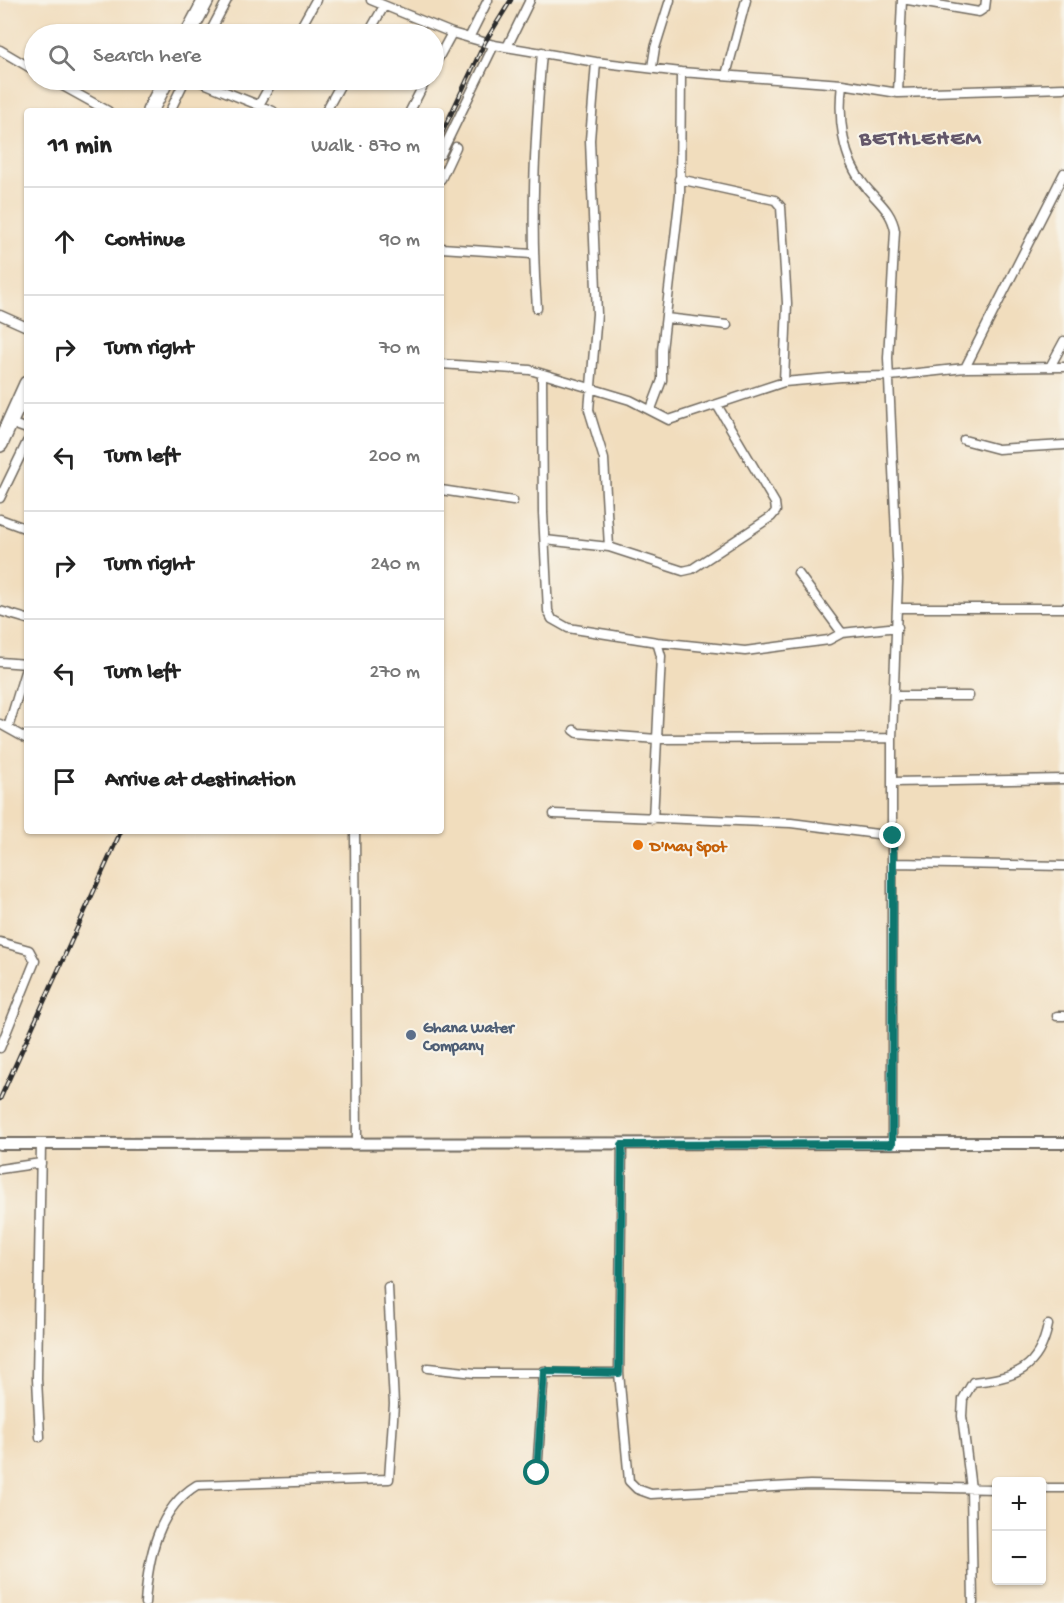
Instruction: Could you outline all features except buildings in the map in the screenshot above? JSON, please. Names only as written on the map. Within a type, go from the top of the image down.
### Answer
[{"type":"highway","points":[[193,24],[206,0]]},
{"type":"highway","points":[[152,108],[161,90]]},
{"type":"highway","points":[[0,444],[24,391]]},
{"type":"street","points":[[214,24],[227,0]]},
{"type":"street","points":[[302,24],[315,0]]},
{"type":"street","points":[[371,0],[429,24]]},
{"type":"street","points":[[469,38],[488,0]]},
{"type":"street","points":[[507,47],[530,0]]},
{"type":"street","points":[[652,68],[655,48],[670,0]]},
{"type":"street","points":[[726,75],[746,0]]},
{"type":"street","points":[[898,93],[902,0]]},
{"type":"street","points":[[908,0],[979,12],[986,8],[986,0]]},
{"type":"street","points":[[374,24],[384,6]]},
{"type":"street","points":[[444,30],[494,45],[596,62],[681,72],[842,84],[898,93],[1064,88]]},
{"type":"street","points":[[444,48],[452,33]]},
{"type":"street","points":[[444,148],[494,45]]},
{"type":"street","points":[[0,50],[24,64]]},
{"type":"street","points":[[537,308],[532,254],[533,150],[542,52]]},
{"type":"street","points":[[596,62],[590,140],[597,314],[590,419],[604,459],[609,547]]},
{"type":"street","points":[[651,409],[662,380],[680,179],[681,72]]},
{"type":"street","points":[[842,84],[839,109],[851,163],[862,184],[894,221],[888,358],[898,531],[898,627],[892,738],[894,863],[892,1144]]},
{"type":"street","points":[[70,90],[103,108]]},
{"type":"street","points":[[171,108],[180,90]]},
{"type":"street","points":[[221,90],[266,108]]},
{"type":"street","points":[[259,105],[267,90]]},
{"type":"street","points":[[328,108],[338,90]]},
{"type":"street","points":[[412,108],[421,90]]},
{"type":"street","points":[[444,173],[456,147]]},
{"type":"street","points":[[965,368],[1064,173]]},
{"type":"street","points":[[680,179],[775,201],[781,207],[787,303],[784,382]]},
{"type":"street","points":[[444,248],[532,254]]},
{"type":"street","points":[[0,315],[24,326]]},
{"type":"street","points":[[666,318],[727,325]]},
{"type":"street","points":[[1050,367],[1064,341]]},
{"type":"street","points":[[444,364],[517,368],[542,374],[651,409],[669,420],[784,382],[841,376],[890,376],[965,368],[1064,367]]},
{"type":"street","points":[[542,374],[545,540],[548,611],[552,619],[568,628],[657,642],[745,651],[829,640],[842,633],[898,627]]},
{"type":"street","points":[[545,540],[609,547],[683,571],[692,569],[776,511],[775,502],[717,405]]},
{"type":"street","points":[[10,423],[24,428]]},
{"type":"street","points":[[964,440],[998,449],[1064,444]]},
{"type":"street","points":[[0,498],[24,448]]},
{"type":"street","points":[[444,490],[513,501]]},
{"type":"street","points":[[0,519],[24,528]]},
{"type":"street","points":[[798,573],[842,633]]},
{"type":"street","points":[[898,608],[1064,608]]},
{"type":"street","points":[[0,611],[24,618]]},
{"type":"street","points":[[653,819],[661,656],[657,642]]},
{"type":"street","points":[[0,662],[24,665]]},
{"type":"street","points":[[24,673],[4,726],[24,737]]},
{"type":"street","points":[[895,696],[969,696]]},
{"type":"street","points":[[574,730],[578,733],[657,739],[892,738]]},
{"type":"street","points":[[893,782],[1064,779]]},
{"type":"street","points":[[554,814],[791,823],[893,836]]},
{"type":"street","points":[[355,834],[357,1144]]},
{"type":"street","points":[[894,863],[1064,866]]},
{"type":"street","points":[[0,942],[29,950],[34,956],[34,961],[0,1048]]},
{"type":"street","points":[[0,1144],[1064,1143]]},
{"type":"street","points":[[40,1437],[37,1379],[41,1144]]},
{"type":"street","points":[[622,1145],[619,1373],[629,1481],[637,1489],[651,1494],[810,1485],[992,1489]]},
{"type":"street","points":[[0,1169],[41,1163]]},
{"type":"street","points":[[145,1603],[155,1542],[180,1495],[197,1485],[389,1479],[394,1404],[388,1287]]},
{"type":"street","points":[[973,1603],[971,1489],[962,1416],[963,1399],[973,1382],[1004,1379],[1023,1371],[1044,1346],[1048,1325]]},
{"type":"street","points":[[428,1368],[475,1373],[544,1371],[619,1373]]},
{"type":"street","points":[[537,1473],[544,1371]]},
{"type":"street","points":[[1046,1488],[1064,1488]]},
{"type":"railway","points":[[444,129],[485,42],[511,0]]},
{"type":"railway","points":[[0,1099],[120,834]]},
{"type":"place","name":"D'May Spot","points":[[638,845]]},
{"type":"place","name":"Ghana Water Company","points":[[411,1035]]},
{"type":"district","name":"BETHLEHEM","points":[[921,136]]},
{"type":"route","points":[[537,1473],[544,1371],[619,1373],[622,1145],[892,1144],[893,836]]}]
